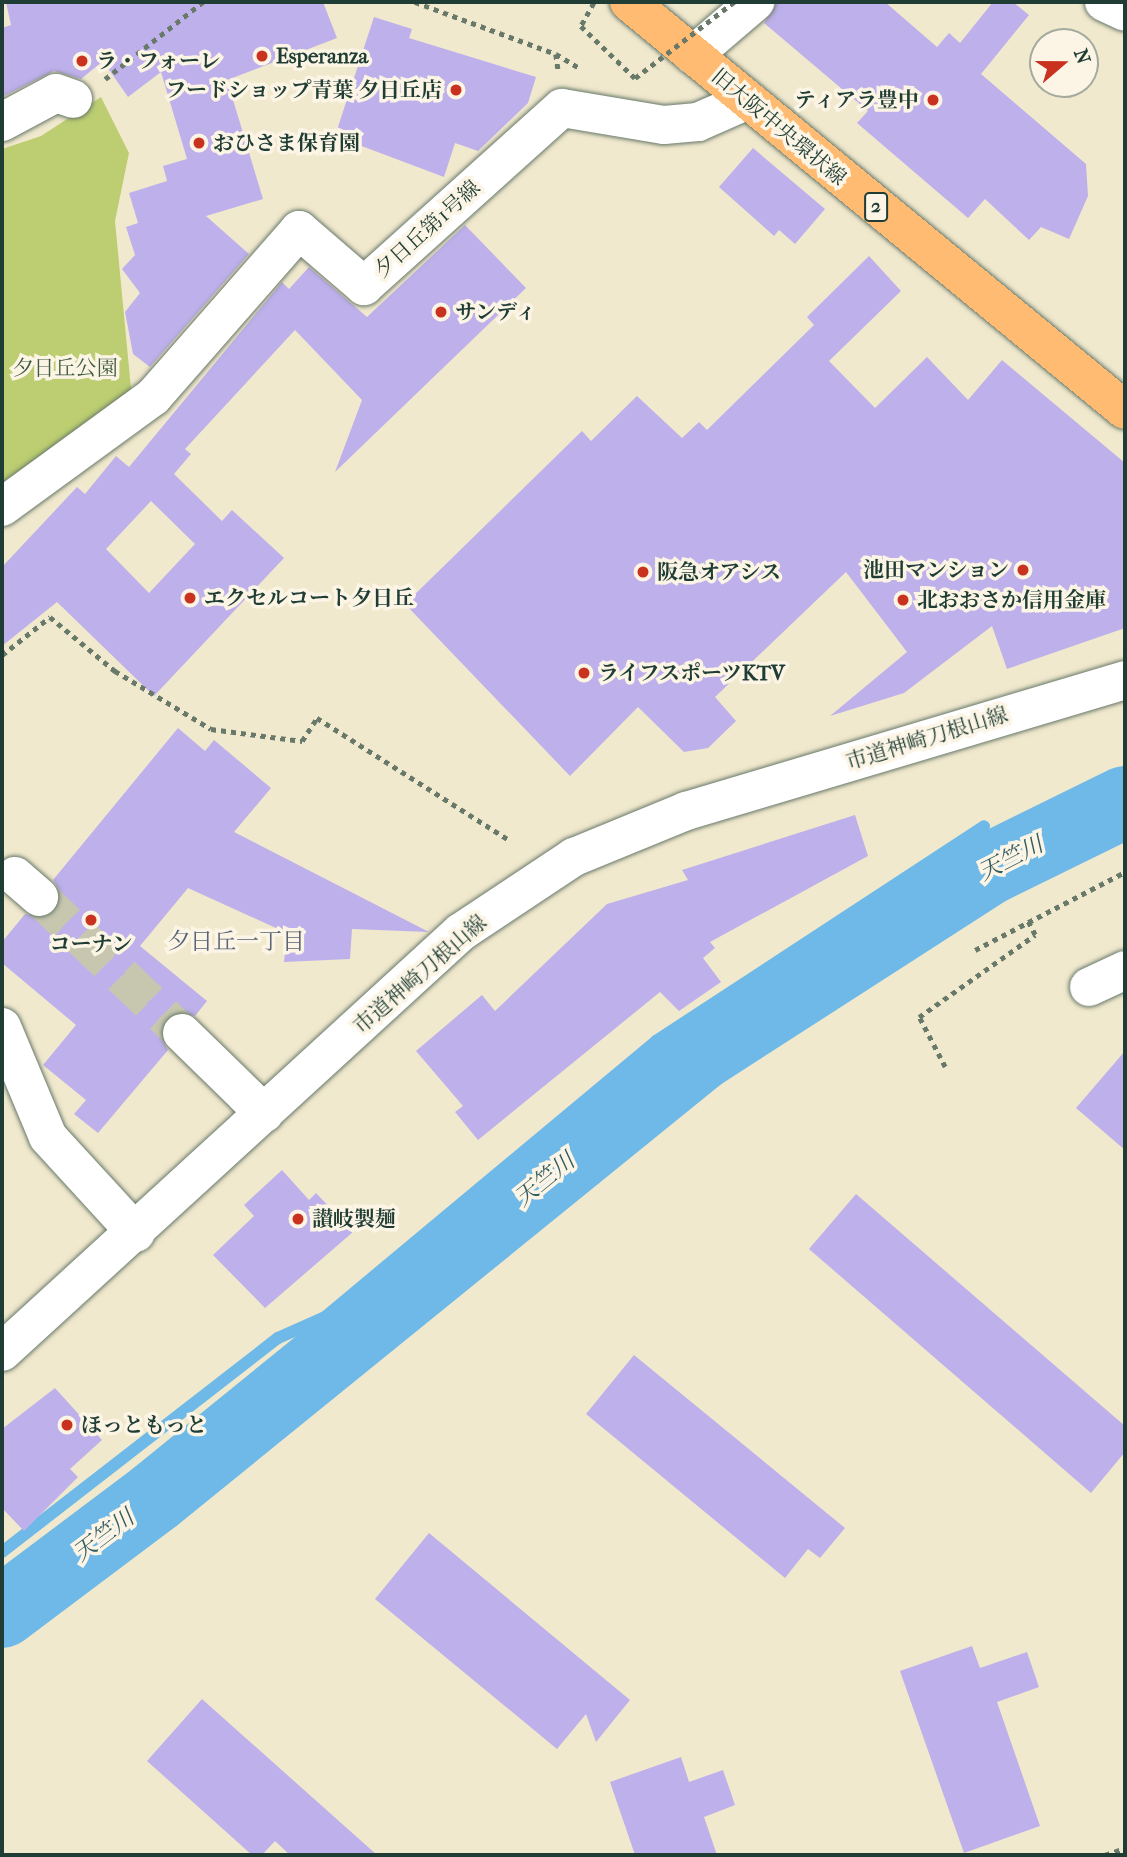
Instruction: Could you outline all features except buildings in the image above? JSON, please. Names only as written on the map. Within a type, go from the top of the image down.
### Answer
[{"type":"main road","name":"旧大阪中央環状線","points":[[612,2],[693,55],[1125,410]]},
{"type":"street","points":[[693,55],[755,2]]},
{"type":"street","points":[[1104,2],[1125,12]]},
{"type":"street","points":[[2,122],[56,93],[73,99]]},
{"type":"street","points":[[562,108],[664,125],[701,136],[746,100]]},
{"type":"street","name":"夕日丘第1号線","points":[[2,507],[153,397],[299,229],[364,286],[562,108]]},
{"type":"street","name":"市道神崎刀根山線","points":[[2,1352],[136,1233],[461,932],[574,857],[686,811],[1125,680]]},
{"type":"street","points":[[1089,987],[1125,970]]},
{"type":"street","points":[[2,1027],[48,1137],[136,1233]]},
{"type":"street","points":[[181,1033],[264,1113]]},
{"type":"path","points":[[415,2],[556,54],[562,108]]},
{"type":"path","points":[[612,2],[581,26],[635,78],[734,2]]},
{"type":"path","points":[[2,655],[50,617],[116,671],[211,729],[302,741],[317,718],[508,839]]},
{"type":"path","points":[[975,950],[1125,872]]},
{"type":"path","points":[[945,1067],[919,1017],[1035,934],[1028,921]]},
{"type":"path","points":[[1105,1855],[1125,1848]]},
{"type":"green space","name":"夕日丘公園","points":[[101,97],[129,153],[115,221],[132,399],[2,498],[2,149],[41,136]]},
{"type":"waterway","name":"天竺川","points":[[2,1612],[155,1497],[700,1055],[989,869],[1125,802]]},
{"type":"waterway","points":[[2,1552],[278,1338],[325,1317],[656,1041],[984,826]]},
{"type":"tunnel","points":[[39,897],[182,1033]]},
{"type":"place","name":"Esperanza","points":[[262,56]]},
{"type":"place","name":"ラ・フォーレ","points":[[82,61]]},
{"type":"place","name":"フードショップ青葉 夕日丘店","points":[[456,90]]},
{"type":"place","name":"ティアラ豊中","points":[[933,100]]},
{"type":"place","name":"おひさま保育園","points":[[199,143]]},
{"type":"place","name":"サンディ","points":[[441,312]]},
{"type":"place","name":"池田マンション","points":[[1023,570]]},
{"type":"place","name":"阪急オアシス","points":[[643,572]]},
{"type":"place","name":"エクセルコート夕日丘","points":[[190,598]]},
{"type":"place","name":"北おおさか信用金庫","points":[[903,600]]},
{"type":"place","name":"ライフスポーツKTV","points":[[584,673]]},
{"type":"place","name":"コーナン","points":[[91,920]]},
{"type":"place","name":"讃岐製麺","points":[[298,1219]]},
{"type":"place","name":"ほっともっと","points":[[67,1425]]},
{"type":"district","name":"夕日丘一丁目","points":[[236,942]]}]
